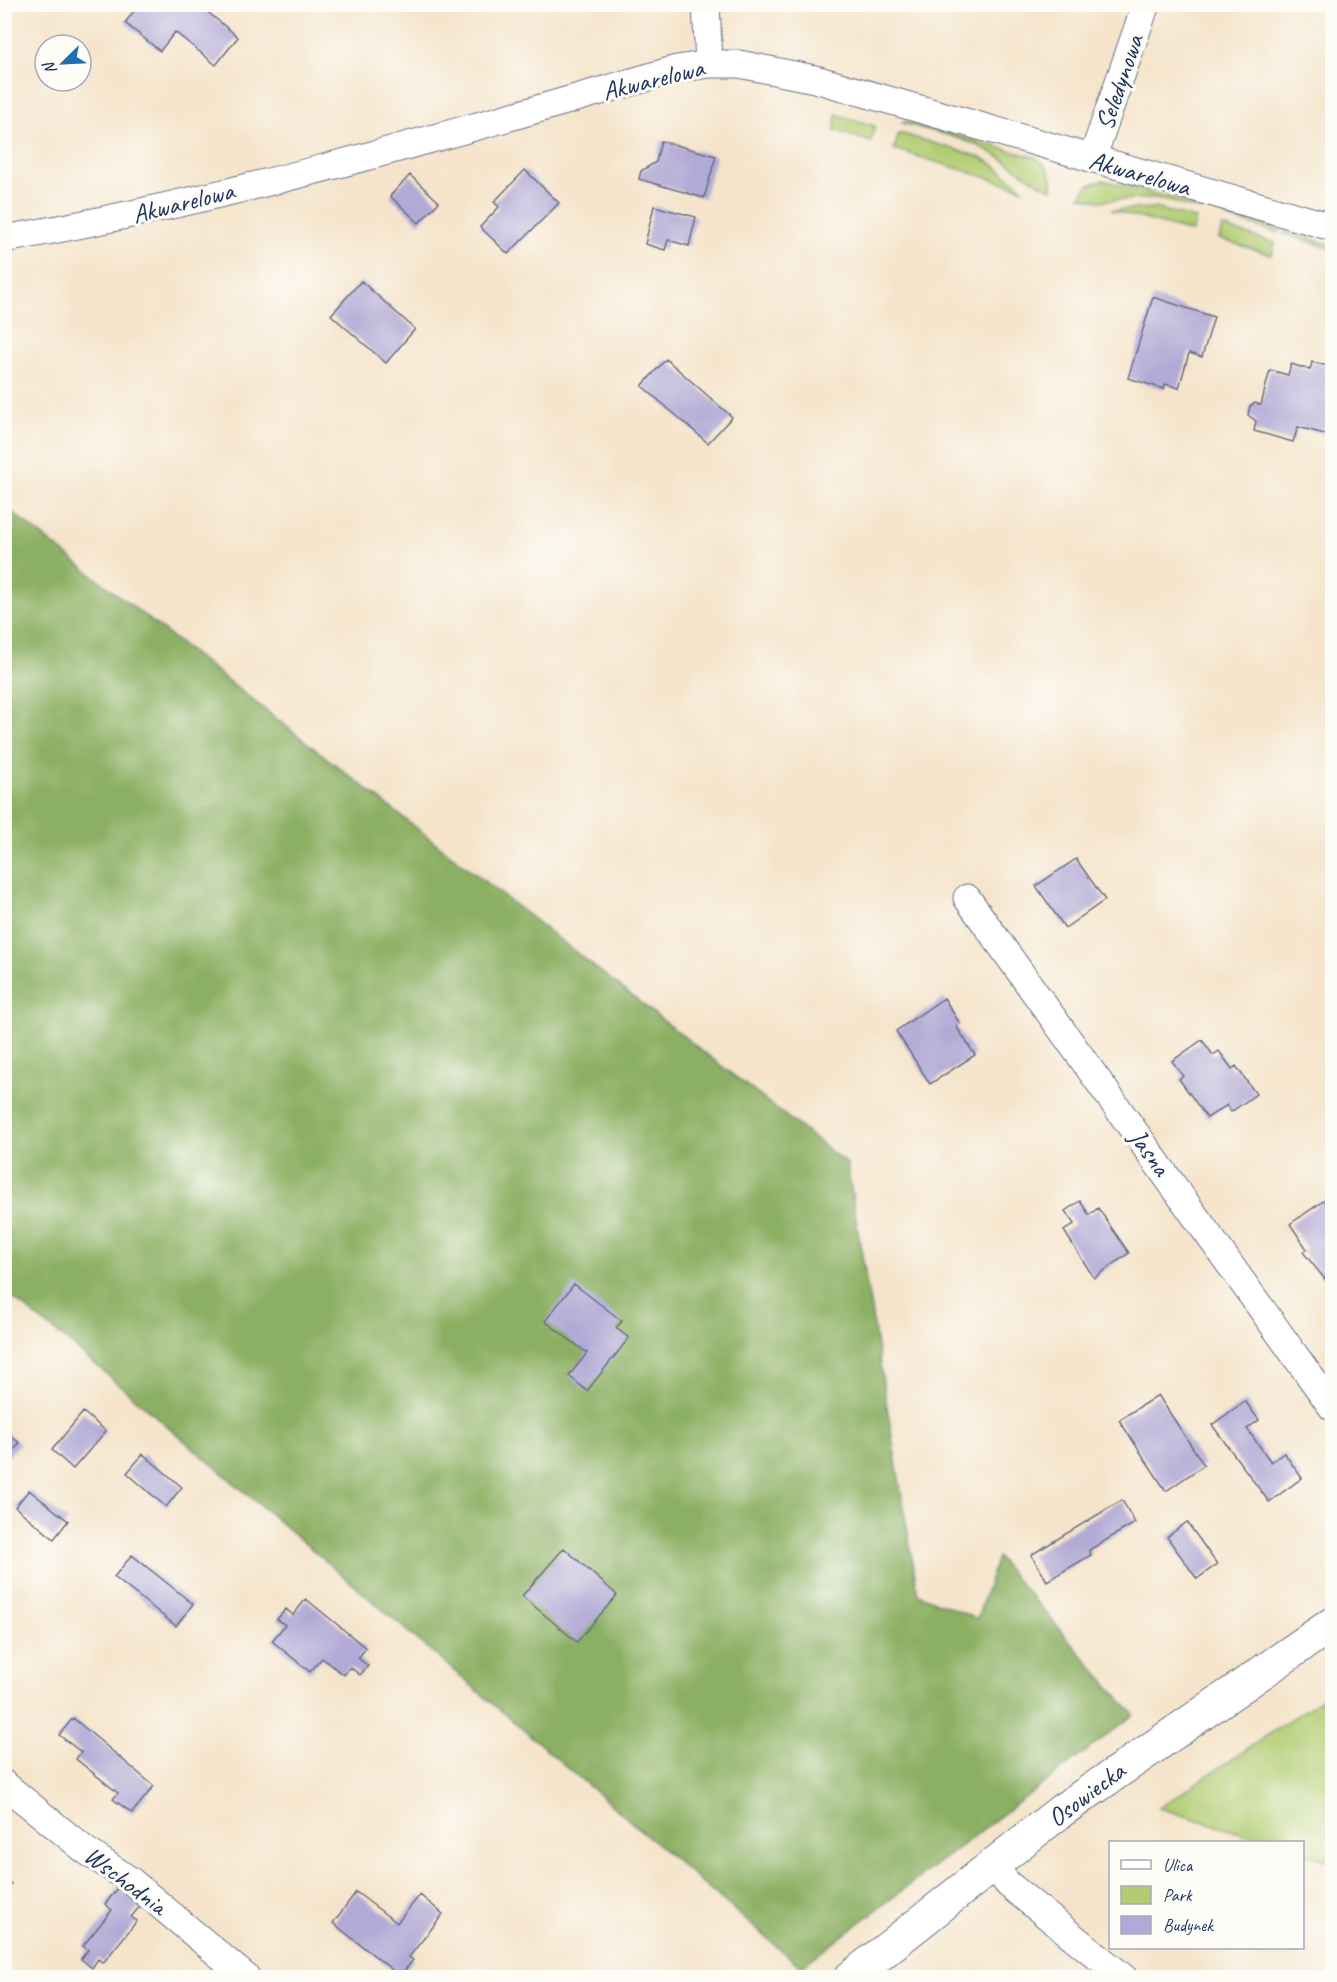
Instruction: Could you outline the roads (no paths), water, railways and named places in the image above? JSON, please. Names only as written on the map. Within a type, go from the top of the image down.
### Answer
[{"type":"street","points":[[706,4],[709,64]]},
{"type":"street","name":"Seledynowa","points":[[1092,159],[1146,4]]},
{"type":"street","name":"Akwarelowa","points":[[4,239],[96,223],[349,161],[677,69],[709,64],[758,66],[815,79],[1332,227]]},
{"type":"street","name":"Jasna","points":[[967,898],[1332,1407]]},
{"type":"street","name":"Osowiecka","points":[[850,1977],[1061,1811],[1332,1624]]},
{"type":"street","name":"Wschodnia","points":[[4,1784],[85,1850],[131,1881],[247,1977]]},
{"type":"street","points":[[993,1865],[1008,1884],[1124,1977]]}]
